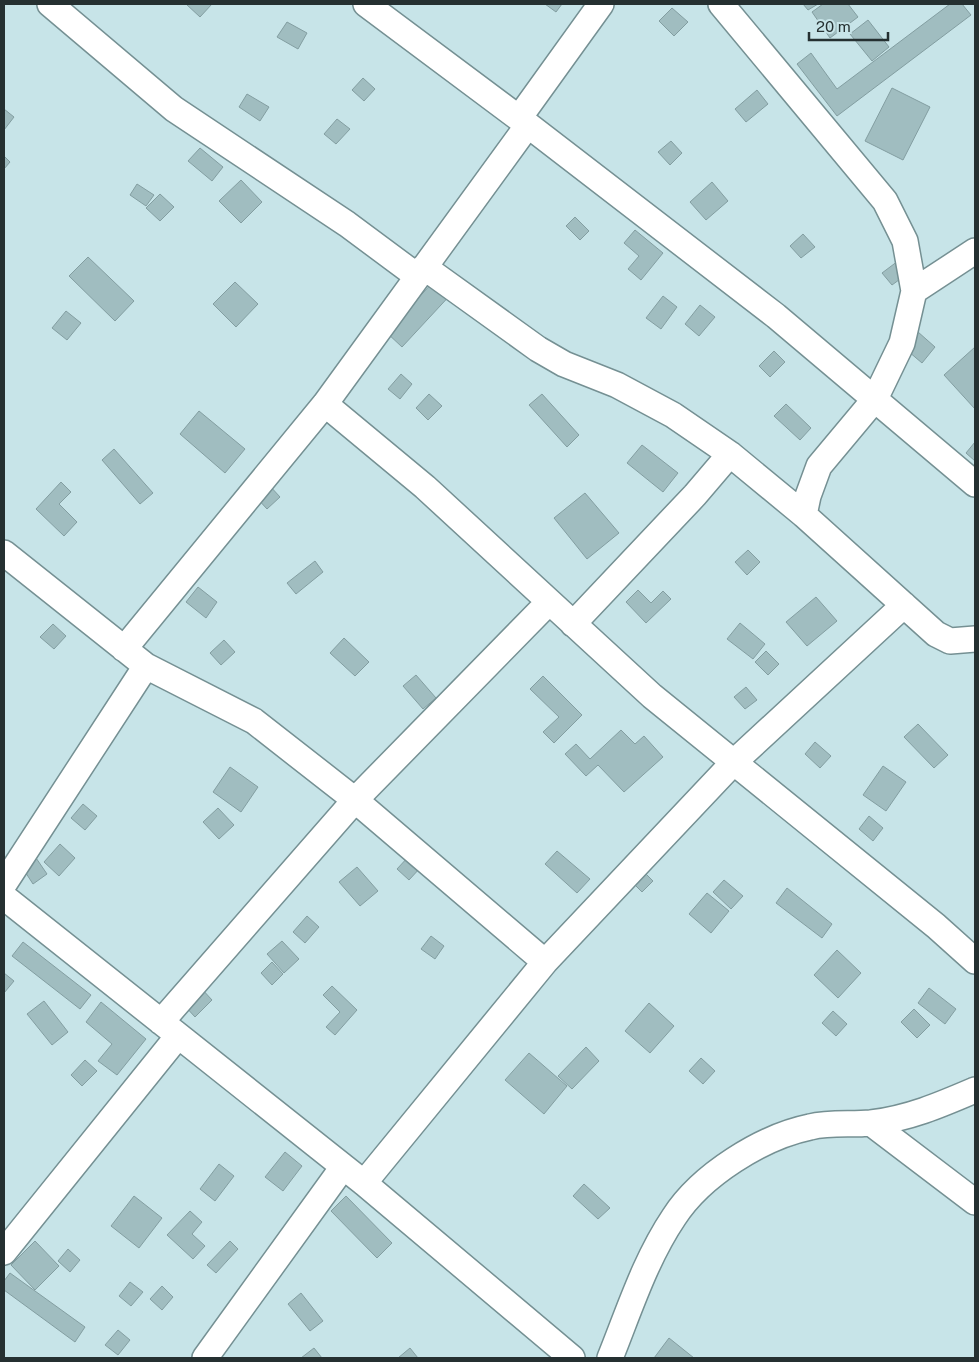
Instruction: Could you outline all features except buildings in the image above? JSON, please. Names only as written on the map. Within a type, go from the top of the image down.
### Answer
[{"type":"street","points":[[50,4],[174,109],[347,224],[538,349],[564,364],[617,385],[673,415],[730,454],[804,514],[936,634],[950,641],[975,639]]},
{"type":"street","points":[[366,4],[524,121],[776,316],[975,484]]},
{"type":"street","points":[[124,649],[326,404],[524,121],[601,4]]},
{"type":"street","points":[[721,4],[885,201],[905,241],[914,291],[902,343],[875,399],[819,466],[808,496],[804,514]]},
{"type":"street","points":[[914,291],[975,251]]},
{"type":"street","points":[[326,404],[425,487],[652,696],[936,926],[975,961]]},
{"type":"street","points":[[573,624],[689,502],[730,454]]},
{"type":"street","points":[[4,553],[146,666],[254,721],[355,800],[545,962]]},
{"type":"street","points":[[4,1252],[170,1029],[355,800],[549,602]]},
{"type":"street","points":[[364,1183],[545,962],[733,763],[904,604]]},
{"type":"street","points":[[4,884],[146,666]]},
{"type":"street","points":[[4,897],[364,1183],[572,1358]]},
{"type":"street","points":[[610,1358],[646,1270],[674,1216],[706,1180],[751,1148],[810,1126],[871,1123],[918,1115],[975,1090]]},
{"type":"street","points":[[871,1123],[975,1202]]},
{"type":"street","points":[[205,1358],[343,1167]]}]
